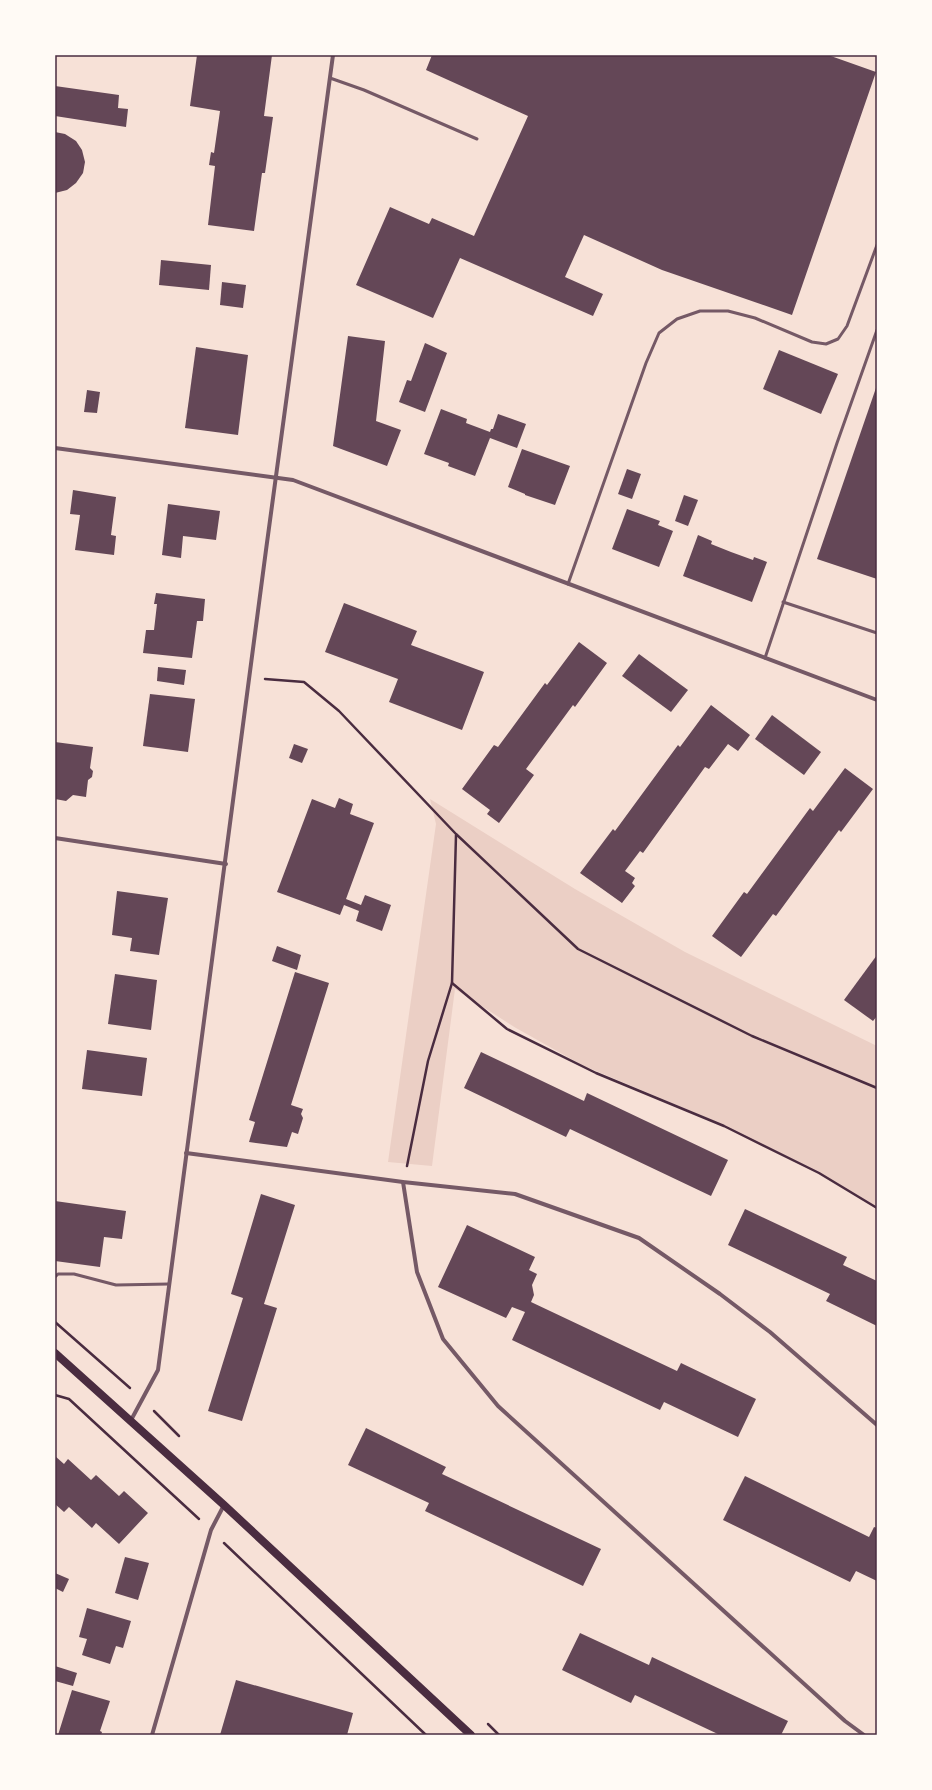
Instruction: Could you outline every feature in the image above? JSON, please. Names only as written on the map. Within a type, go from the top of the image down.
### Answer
[{"type":"main road","points":[[55,1353],[224,1505],[471,1735]]},
{"type":"street","points":[[130,1422],[158,1370],[226,864],[249,678],[334,55]]},
{"type":"street","points":[[55,448],[293,480],[877,700]]},
{"type":"street","points":[[55,838],[226,864]]},
{"type":"street","points":[[186,1153],[404,1182],[515,1194],[639,1238],[720,1294],[770,1332],[877,1425]]},
{"type":"street","points":[[404,1182],[417,1272],[443,1339],[498,1406],[834,1710],[864,1735]]},
{"type":"street","points":[[152,1735],[211,1530],[224,1505]]},
{"type":"lane","points":[[330,78],[364,90],[476,139]]},
{"type":"lane","points":[[568,584],[646,363],[659,333],[677,319],[700,311],[728,311],[755,318],[812,342],[826,344],[838,339],[847,326],[877,245]]},
{"type":"lane","points":[[765,658],[837,443],[877,330]]},
{"type":"lane","points":[[783,602],[877,633]]},
{"type":"lane","points":[[55,1277],[58,1274],[74,1274],[116,1285],[170,1284]]},
{"type":"path","points":[[249,678],[304,682],[339,711],[456,834],[578,949],[752,1036],[877,1088]]},
{"type":"path","points":[[404,1182],[428,1061],[452,983],[456,834]]},
{"type":"path","points":[[452,983],[506,1028],[596,1073],[724,1126],[820,1173],[877,1208]]},
{"type":"path","points":[[55,1395],[69,1399],[211,1530],[426,1735]]},
{"type":"shaded area","points":[[430,799],[575,889],[685,952],[877,1046],[877,1209],[811,1168],[712,1120],[582,1065],[516,1028],[455,989],[432,1166],[388,1162],[436,824]]},
{"type":"building","points":[[197,55],[272,55],[264,116],[273,117],[265,173],[262,173],[254,231],[208,225],[215,166],[209,165],[211,152],[214,153],[220,111],[190,106]]},
{"type":"building","points":[[432,55],[828,55],[876,72],[792,315],[662,270],[584,235],[565,277],[603,294],[593,316],[460,258],[433,318],[356,285],[390,207],[429,224],[432,218],[474,236],[528,116],[426,70]]},
{"type":"building","points":[[55,86],[119,95],[118,108],[128,109],[126,127],[55,116]]},
{"type":"building","points":[[55,132],[65,134],[76,141],[82,150],[85,162],[83,173],[76,183],[67,190],[55,193]]},
{"type":"building","points":[[161,260],[211,265],[209,290],[159,285]]},
{"type":"building","points":[[222,282],[246,285],[243,308],[220,305]]},
{"type":"building","points":[[348,336],[385,341],[376,421],[401,430],[387,466],[333,446]]},
{"type":"building","points":[[425,343],[447,353],[425,412],[399,402],[407,380],[411,381]]},
{"type":"building","points":[[196,347],[248,355],[238,435],[185,428]]},
{"type":"building","points":[[779,350],[838,374],[821,414],[763,389]]},
{"type":"building","points":[[877,385],[877,579],[817,559]]},
{"type":"building","points":[[87,390],[100,392],[97,413],[84,412]]},
{"type":"building","points":[[441,409],[467,419],[466,423],[490,432],[491,429],[493,429],[498,414],[526,424],[517,448],[490,438],[475,476],[448,466],[449,463],[424,454]]},
{"type":"building","points":[[522,449],[570,466],[555,505],[525,495],[508,487]]},
{"type":"building","points":[[627,469],[641,474],[632,499],[618,494]]},
{"type":"building","points":[[73,490],[116,497],[111,535],[116,536],[114,555],[75,550],[80,515],[70,514]]},
{"type":"building","points":[[684,495],[698,500],[688,526],[675,521]]},
{"type":"building","points":[[168,504],[220,511],[216,540],[183,536],[181,558],[162,555]]},
{"type":"building","points":[[627,509],[660,521],[658,525],[673,531],[659,567],[612,549]]},
{"type":"building","points":[[698,535],[712,541],[711,544],[731,552],[753,560],[754,557],[767,562],[752,602],[683,576]]},
{"type":"building","points":[[156,593],[205,599],[203,621],[197,621],[192,658],[143,653],[146,630],[154,630],[157,604],[154,604]]},
{"type":"building","points":[[344,603],[417,631],[411,645],[484,672],[462,730],[389,702],[398,679],[325,652]]},
{"type":"building","points":[[579,642],[607,663],[575,707],[573,705],[526,769],[534,775],[499,823],[487,814],[490,810],[462,789],[494,745],[498,747],[545,683],[547,685]]},
{"type":"building","points":[[639,654],[688,690],[671,712],[622,676]]},
{"type":"building","points":[[158,667],[186,670],[184,685],[157,681]]},
{"type":"building","points":[[150,694],[195,699],[188,752],[143,746]]},
{"type":"building","points":[[711,705],[750,735],[738,751],[728,744],[709,769],[705,767],[643,853],[640,851],[625,871],[635,878],[632,883],[635,886],[622,903],[580,873],[613,829],[615,831],[678,745],[680,747]]},
{"type":"building","points":[[772,715],[821,752],[804,775],[755,739]]},
{"type":"building","points":[[55,742],[93,747],[90,768],[93,771],[92,777],[88,780],[86,797],[73,795],[66,801],[55,799]]},
{"type":"building","points":[[294,744],[308,749],[302,763],[289,758]]},
{"type":"building","points":[[845,768],[873,789],[841,832],[839,830],[776,916],[773,914],[741,957],[712,936],[744,892],[747,894],[810,808],[813,811]]},
{"type":"building","points":[[339,798],[353,804],[350,814],[374,823],[346,899],[361,905],[365,895],[391,905],[382,931],[356,921],[359,911],[344,905],[340,915],[277,892],[312,799],[335,808]]},
{"type":"building","points":[[117,891],[168,898],[159,955],[130,951],[132,938],[112,935]]},
{"type":"building","points":[[277,946],[301,955],[297,970],[272,961]]},
{"type":"building","points":[[877,955],[877,1016],[873,1021],[844,1000]]},
{"type":"building","points":[[295,972],[329,983],[291,1105],[303,1109],[301,1114],[303,1118],[298,1134],[292,1132],[287,1147],[249,1142],[255,1122],[249,1120]]},
{"type":"building","points":[[115,974],[157,980],[151,1030],[108,1024]]},
{"type":"building","points":[[87,1050],[147,1058],[142,1096],[82,1089]]},
{"type":"building","points":[[481,1052],[584,1101],[587,1093],[728,1160],[711,1196],[570,1129],[566,1137],[464,1088]]},
{"type":"building","points":[[261,1194],[295,1205],[264,1304],[277,1308],[242,1421],[208,1411],[243,1298],[231,1294]]},
{"type":"building","points":[[55,1201],[126,1211],[122,1239],[104,1237],[100,1267],[55,1261]]},
{"type":"building","points":[[745,1209],[847,1257],[843,1265],[877,1281],[877,1326],[826,1301],[830,1294],[728,1245]]},
{"type":"building","points":[[467,1225],[535,1257],[529,1270],[537,1274],[532,1285],[534,1295],[531,1302],[677,1371],[681,1363],[756,1399],[738,1437],[664,1402],[660,1410],[512,1340],[525,1312],[512,1307],[506,1318],[438,1287]]},
{"type":"building","points":[[366,1428],[446,1467],[442,1474],[601,1549],[583,1586],[425,1511],[429,1503],[348,1465]]},
{"type":"building","points":[[55,1456],[64,1464],[68,1459],[91,1480],[96,1475],[119,1496],[124,1491],[148,1513],[119,1544],[96,1523],[92,1528],[69,1507],[64,1512],[55,1504]]},
{"type":"building","points":[[745,1476],[869,1537],[874,1527],[877,1528],[877,1581],[856,1571],[850,1582],[723,1520]]},
{"type":"building","points":[[125,1557],[149,1563],[138,1600],[115,1593]]},
{"type":"building","points":[[55,1573],[69,1579],[63,1592],[55,1588]]},
{"type":"building","points":[[87,1608],[131,1621],[123,1648],[116,1646],[110,1664],[82,1655],[87,1639],[79,1637]]},
{"type":"building","points":[[580,1633],[649,1665],[652,1657],[788,1721],[781,1735],[720,1735],[635,1695],[631,1703],[562,1670]]},
{"type":"building","points":[[55,1666],[77,1673],[73,1686],[55,1681]]},
{"type":"building","points":[[236,1680],[353,1713],[347,1735],[220,1735]]},
{"type":"building","points":[[72,1690],[110,1701],[100,1731],[102,1732],[101,1735],[58,1735]]}]
